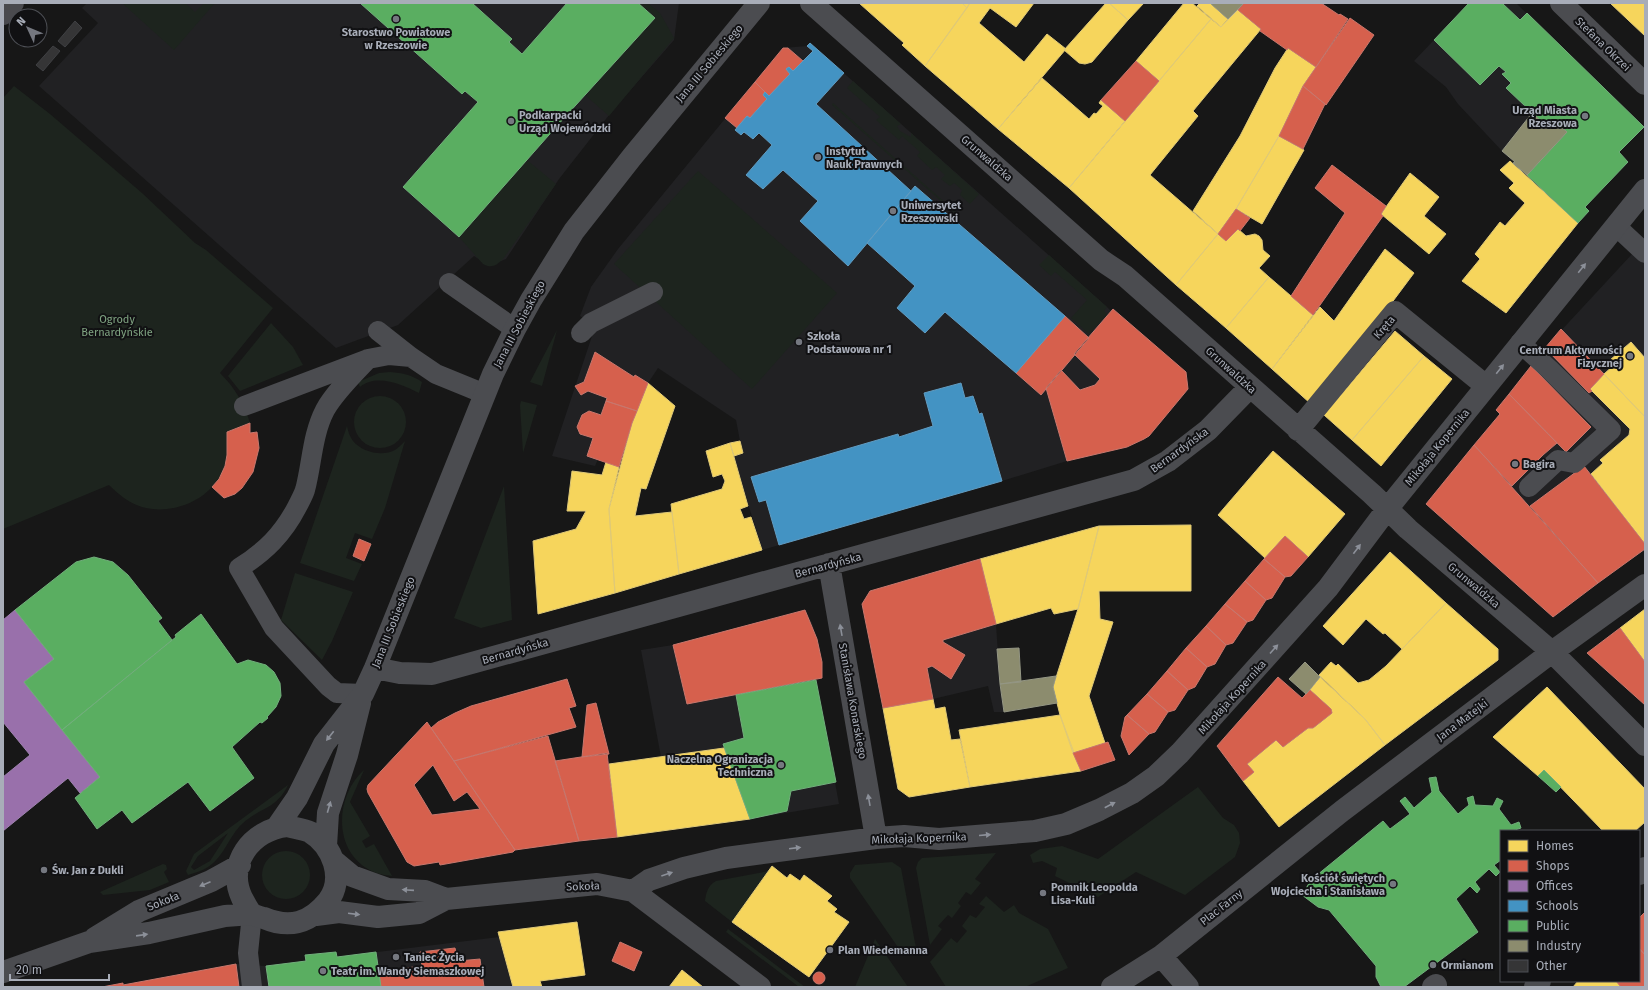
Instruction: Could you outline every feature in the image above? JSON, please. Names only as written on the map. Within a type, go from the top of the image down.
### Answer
[{"type":"main road","points":[[3,14],[13,3]]},
{"type":"street","name":"Jana III Sobieskiego","points":[[277,827],[297,798],[324,744],[363,694],[376,668],[485,394],[514,329],[541,282],[574,231],[632,157],[759,3]]},
{"type":"street","name":"Grunwaldzka","points":[[811,3],[1096,255],[1126,276],[1298,430],[1388,508],[1408,529],[1552,652],[1645,745]]},
{"type":"street","name":"Stefana Okrzei","points":[[1561,3],[1645,84]]},
{"type":"street","name":"Mikołaja Kopernika","points":[[633,891],[649,880],[684,868],[726,858],[876,838],[904,836],[939,839],[1035,831],[1066,824],[1132,794],[1156,776],[1180,754],[1328,588],[1388,508],[1645,190]]},
{"type":"street","name":"Kręta","points":[[1298,430],[1395,312],[1486,386]]},
{"type":"street","name":"Bernardyńska","points":[[376,668],[400,673],[432,674],[1134,480],[1168,461],[1208,430],[1250,386]]},
{"type":"street","name":"Stanisława Konarskiego","points":[[829,564],[876,838]]},
{"type":"street","name":"Jana Matejki","points":[[1282,860],[1342,811],[1552,652],[1645,585]]},
{"type":"street","name":"Jana III Sobieskiego","points":[[330,853],[328,813],[347,755],[363,694]]},
{"type":"street","points":[[287,826],[310,832],[330,853],[336,872],[334,889],[329,899],[316,915],[301,922],[284,924],[272,922],[252,914],[239,892],[238,874],[241,858],[248,846],[260,834],[277,827],[287,826]]},
{"type":"street","name":"Sokoła","points":[[330,853],[352,876],[388,889],[425,891],[446,899]]},
{"type":"street","name":"Plac Farny","points":[[1112,987],[1161,956],[1282,860]]},
{"type":"street","name":"Sokoła","points":[[89,942],[139,911],[210,881],[240,866]]},
{"type":"street","name":"Sokoła","points":[[316,915],[339,912],[378,917],[419,913],[446,899],[596,884],[633,891],[760,987]]},
{"type":"street","name":"Sokoła","points":[[3,972],[89,942],[149,934],[225,916],[252,914]]},
{"type":"street","points":[[1161,956],[1188,987]]},
{"type":"lane","points":[[1616,226],[1645,253]]},
{"type":"lane","points":[[449,283],[514,329]]},
{"type":"lane","points":[[581,333],[590,323],[653,292]]},
{"type":"lane","points":[[378,331],[411,357],[436,374],[485,394]]},
{"type":"lane","points":[[1520,343],[1549,369],[1611,430],[1574,463],[1558,460],[1530,487]]},
{"type":"lane","points":[[244,406],[368,359],[389,355],[411,357]]},
{"type":"lane","points":[[363,694],[337,693],[328,686],[274,628],[239,568],[259,555],[290,521],[305,492],[317,431],[325,410],[346,383],[368,359]]},
{"type":"lane","points":[[252,914],[248,953],[252,987]]},
{"type":"shaded area","points":[[87,3],[679,3],[674,40],[613,110],[559,179],[506,259],[489,266],[474,256],[398,325],[336,348],[39,86],[98,23],[82,8]]},
{"type":"shaded area","name":"Urząd Miasta Rzeszowa","points":[[1469,3],[1516,3],[1644,127],[1619,152],[1628,162],[1585,206],[1589,211],[1578,223],[1513,163],[1514,161],[1502,151],[1458,104],[1446,87],[1414,61]]},
{"type":"shaded area","points":[[810,43],[1111,311],[1113,310],[1186,372],[1188,389],[1149,436],[1127,447],[1067,461],[762,550],[730,443],[740,441],[736,420],[658,368],[648,383],[632,423],[619,467],[598,459],[595,466],[552,456],[595,327],[580,316],[591,287],[618,249],[783,48],[807,46]]},
{"type":"shaded area","points":[[1645,240],[1645,549],[1553,617],[1426,504],[1500,415],[1496,410],[1545,348]]},
{"type":"shaded area","points":[[980,559],[996,624],[1000,684],[1004,712],[994,712],[988,686],[933,699],[883,708],[862,604],[870,591]]},
{"type":"shaded area","points":[[805,610],[812,623],[820,649],[822,678],[816,680],[839,804],[750,819],[724,748],[661,757],[641,650],[673,645]]},
{"type":"shaded area","points":[[499,937],[513,987],[102,987],[123,983],[124,985],[236,964],[266,966],[305,961],[305,955],[336,952],[337,957]]},
{"type":"green space","points":[[122,3],[185,3],[195,12],[204,3],[215,3],[174,50]]},
{"type":"green space","points":[[638,3],[648,3],[660,13],[674,38],[609,116],[585,95],[654,18]]},
{"type":"green space","points":[[853,81],[901,124],[897,126],[900,131],[911,137],[911,133],[979,194],[970,204],[960,195],[962,190],[954,183],[950,186],[941,179],[945,175],[936,167],[932,170],[917,156],[920,152],[902,136],[899,140],[876,120],[880,117],[847,88]]},
{"type":"green space","name":"Ogrody Bernardyńskie","points":[[14,86],[50,114],[142,193],[195,243],[206,250],[273,308],[220,373],[238,396],[250,423],[227,432],[228,444],[225,465],[220,477],[212,487],[202,496],[179,507],[154,509],[142,507],[124,498],[109,485],[3,529],[3,98]]},
{"type":"green space","points":[[833,103],[959,215],[958,216],[832,105]]},
{"type":"green space","points":[[527,160],[556,184],[503,259],[494,266],[483,264],[459,237]]},
{"type":"green space","points":[[698,171],[837,293],[752,389],[614,264]]},
{"type":"green space","points":[[1049,255],[1107,307],[1104,311],[1107,314],[1089,334],[1071,318],[1087,300],[1055,272],[1051,276],[1039,265]]},
{"type":"green space","points":[[271,323],[293,347],[303,365],[240,391],[228,376]]},
{"type":"green space","points":[[557,330],[542,386],[530,382]]},
{"type":"green space","points":[[390,372],[407,375],[422,382],[419,393],[398,384],[382,381],[374,381],[360,387],[358,382],[379,373]]},
{"type":"green space","points":[[375,396],[385,396],[395,400],[402,407],[406,417],[406,427],[402,437],[395,444],[385,448],[375,448],[365,444],[358,437],[354,427],[354,417],[358,407],[365,400]]},
{"type":"green space","points":[[521,401],[537,405],[523,453],[520,405]]},
{"type":"green space","points":[[347,426],[353,441],[367,451],[378,453],[390,452],[405,441],[385,508],[372,539],[355,533],[346,558],[362,564],[354,581],[300,563]]},
{"type":"green space","points":[[504,486],[512,620],[481,628],[454,618]]},
{"type":"green space","points":[[295,573],[353,592],[332,641],[322,660],[281,620]]},
{"type":"green space","points":[[364,770],[350,802],[370,836],[362,841],[366,848],[374,844],[392,876],[371,871],[356,860],[348,848],[344,835],[342,821],[343,807],[348,793]]},
{"type":"green space","points":[[288,785],[273,804],[249,818],[237,829],[214,863],[203,870],[188,875],[186,871],[194,854]],"holes":[[[228,833],[210,861],[194,870],[191,867],[198,856]]]},
{"type":"green space","points":[[1198,787],[1223,818],[1234,825],[1239,833],[1240,843],[1235,857],[1185,895],[1136,872],[1098,897],[1055,876],[1057,868],[1042,861],[1033,863],[1030,855],[1040,849],[1062,846],[1098,859]]},
{"type":"green space","points":[[281,851],[291,851],[303,858],[310,870],[310,880],[303,892],[291,899],[281,899],[273,895],[266,888],[262,880],[262,870],[266,862],[273,855]]},
{"type":"green space","points":[[996,853],[975,879],[981,883],[971,895],[966,892],[958,903],[961,906],[952,918],[948,915],[938,926],[942,929],[930,945],[916,868],[918,862],[922,858]]},
{"type":"green space","points":[[892,862],[901,868],[916,948],[913,953],[906,955],[902,953],[850,878],[850,873],[855,865]]},
{"type":"green space","points":[[163,864],[166,865],[167,869],[164,872],[169,882],[150,890],[103,895],[100,892]]},
{"type":"green space","points":[[769,871],[732,922],[705,901],[708,890],[716,881]]},
{"type":"green space","points":[[986,896],[1004,912],[1014,905],[1019,913],[1048,929],[1068,968],[1025,987],[946,987],[930,962],[951,938],[957,943],[967,931],[962,926],[970,915],[976,918],[985,907],[979,904]]},
{"type":"green space","points":[[728,929],[805,987],[799,987],[726,932]]},
{"type":"green space","points":[[875,939],[908,987],[855,987]]},
{"type":"building: Homes","points":[[859,3],[962,3],[967,8],[925,66],[902,45],[904,43]]},
{"type":"building: Homes","points":[[962,3],[970,3],[967,8]]},
{"type":"building: Homes","points":[[970,3],[1034,3],[1016,27],[990,8],[979,23],[1024,62],[1047,34],[1066,49],[998,129],[925,66]]},
{"type":"building: Homes","points":[[1106,3],[1109,3],[1128,20],[1092,62],[1085,64],[1079,63],[1064,50]]},
{"type":"building: Homes","points":[[1109,3],[1144,3],[1128,20]]},
{"type":"building: Homes","points":[[1184,3],[1192,3],[1211,19],[1159,81],[1136,61]]},
{"type":"building: Homes","points":[[1200,3],[1210,3],[1228,19],[1221,27],[1197,6]]},
{"type":"building: Homes","points":[[1610,3],[1645,3],[1645,36]]},
{"type":"building: Homes","points":[[1238,10],[1261,29],[1193,111],[1198,116],[1150,175],[1218,234],[1176,285],[1069,188],[1211,19],[1221,27]]},
{"type":"building: Homes","points":[[1288,48],[1316,67],[1303,86],[1279,136],[1236,209],[1218,234],[1193,211],[1240,136],[1275,68]]},
{"type":"building: Homes","points":[[1042,78],[1089,119],[1103,106],[1099,103],[1101,100],[1125,121],[1069,188],[998,129]]},
{"type":"building: Homes","points":[[1279,136],[1304,150],[1262,224],[1236,209]]},
{"type":"building: Homes","points":[[1510,161],[1578,223],[1506,313],[1462,281],[1480,259],[1475,254],[1500,222],[1505,226],[1525,203],[1509,188],[1514,183],[1500,170]]},
{"type":"building: Homes","points":[[1410,173],[1439,197],[1424,216],[1446,234],[1429,254],[1381,214]]},
{"type":"building: Homes","points":[[1238,229],[1246,236],[1255,234],[1262,240],[1263,250],[1270,256],[1259,268],[1269,277],[1226,328],[1176,285],[1218,234],[1226,241]]},
{"type":"building: Homes","points":[[1385,249],[1414,273],[1355,352],[1311,404],[1272,369],[1320,307],[1334,321]]},
{"type":"building: Homes","points":[[1269,277],[1313,315],[1272,369],[1226,328]]},
{"type":"building: Homes","points":[[1395,331],[1424,356],[1352,440],[1324,415]]},
{"type":"building: Homes","points":[[1631,342],[1645,358],[1645,417],[1604,374],[1614,365],[1610,360]]},
{"type":"building: Homes","points":[[1424,356],[1452,379],[1381,466],[1352,440]]},
{"type":"building: Homes","points":[[1604,374],[1645,417],[1645,544],[1591,474],[1603,463],[1600,460],[1629,435],[1630,429],[1590,389]]},
{"type":"building: Homes","points":[[648,383],[675,406],[646,489],[641,488],[635,516],[672,512],[679,574],[615,593],[609,509],[632,423]]},
{"type":"building: Homes","points":[[740,441],[743,453],[734,456],[730,443]]},
{"type":"building: Homes","points":[[730,443],[748,506],[740,509],[744,519],[751,517],[762,550],[679,574],[671,504],[722,489],[725,481],[722,474],[713,477],[706,451]]},
{"type":"building: Homes","points":[[1273,451],[1345,514],[1308,557],[1285,536],[1265,558],[1218,515]]},
{"type":"building: Homes","points":[[606,462],[619,467],[609,509],[615,593],[538,614],[533,541],[576,529],[586,511],[567,511],[572,471],[602,475]]},
{"type":"building: Homes","points":[[1191,525],[1191,591],[1099,591],[1100,619],[1113,622],[1089,696],[1105,743],[1073,753],[1060,715],[1053,687],[1078,609],[1099,526]]},
{"type":"building: Homes","points":[[1099,526],[1078,609],[1054,614],[1051,608],[996,624],[980,559]]},
{"type":"building: Homes","points":[[1390,552],[1446,603],[1402,649],[1385,633],[1383,634],[1366,619],[1343,645],[1323,626]]},
{"type":"building: Homes","points":[[1446,603],[1498,649],[1498,660],[1385,745],[1365,719],[1319,675],[1331,662],[1336,666],[1338,664],[1358,683],[1369,680],[1386,666]]},
{"type":"building: Homes","points":[[1645,609],[1645,662],[1620,628]]},
{"type":"building: Homes","points":[[1320,677],[1365,719],[1385,745],[1279,827],[1243,781],[1254,772],[1247,764],[1276,740],[1283,747],[1308,728],[1313,728],[1332,713],[1331,709],[1310,690]]},
{"type":"building: Homes","points":[[1547,687],[1645,789],[1645,822],[1636,830],[1602,830],[1544,770],[1538,776],[1493,737]]},
{"type":"building: Homes","points":[[933,699],[935,709],[945,707],[951,740],[960,739],[970,787],[909,797],[898,789],[883,708]]},
{"type":"building: Homes","points":[[1060,715],[1081,771],[970,787],[959,730]]},
{"type":"building: Homes","points":[[724,748],[750,819],[617,837],[609,764]]},
{"type":"building: Homes","points":[[772,866],[787,878],[790,874],[800,881],[804,875],[832,896],[827,901],[837,909],[834,912],[849,922],[809,977],[732,922]]},
{"type":"building: Homes","points":[[577,922],[585,975],[540,981],[542,987],[513,987],[498,932]]},
{"type":"building: Homes","points":[[682,970],[703,987],[669,987]]},
{"type":"building: Homes","points":[[1577,982],[1617,982],[1621,987],[1573,987]]},
{"type":"building: Shops","points":[[1244,3],[1321,3],[1348,19],[1316,67],[1288,48],[1287,50],[1260,31],[1261,29],[1238,10]]},
{"type":"building: Shops","points":[[1350,18],[1374,35],[1326,105],[1303,86]]},
{"type":"building: Shops","points":[[783,48],[788,48],[803,61],[793,71],[789,67],[786,69],[790,74],[769,96],[755,82]]},
{"type":"building: Shops","points":[[1136,61],[1159,81],[1125,121],[1101,100]]},
{"type":"building: Shops","points":[[755,82],[765,92],[763,95],[767,99],[750,118],[747,116],[737,128],[725,118]]},
{"type":"building: Shops","points":[[1303,86],[1325,104],[1303,149],[1279,136]]},
{"type":"building: Shops","points":[[1332,165],[1386,206],[1381,214],[1383,216],[1313,315],[1291,296],[1345,213],[1315,188]]},
{"type":"building: Shops","points":[[1236,209],[1250,218],[1240,231],[1238,229],[1226,241],[1218,234]]},
{"type":"building: Shops","points":[[1113,309],[1186,372],[1188,389],[1149,436],[1144,439],[1127,447],[1067,461],[1046,388],[1061,370],[1080,390],[1095,385],[1100,379],[1074,354]]},
{"type":"building: Shops","points":[[1065,316],[1089,338],[1041,395],[1016,373]]},
{"type":"building: Shops","points":[[1561,329],[1604,374],[1590,389],[1592,391],[1589,393],[1545,348]]},
{"type":"building: Shops","points":[[595,352],[634,377],[635,375],[648,383],[637,411],[606,401],[607,398],[588,391],[581,395],[575,386],[584,382]]},
{"type":"building: Shops","points":[[1531,366],[1591,427],[1566,452],[1509,394]]},
{"type":"building: Shops","points":[[1509,394],[1557,443],[1512,486],[1474,445],[1500,414],[1496,410]]},
{"type":"building: Shops","points":[[606,401],[637,411],[619,467],[587,456],[593,438],[580,434],[577,427],[582,415],[589,411],[601,415]]},
{"type":"building: Shops","points":[[250,423],[250,433],[257,432],[259,448],[253,472],[242,488],[235,494],[224,498],[212,487],[219,479],[225,466],[227,455],[227,432]]},
{"type":"building: Shops","points":[[1474,445],[1598,583],[1553,617],[1426,504]]},
{"type":"building: Shops","points":[[1584,466],[1645,544],[1645,549],[1598,583],[1530,506]]},
{"type":"building: Shops","points":[[1285,536],[1308,557],[1291,576],[1285,577],[1264,559]]},
{"type":"building: Shops","points":[[359,539],[371,544],[364,561],[353,556]]},
{"type":"building: Shops","points":[[980,559],[996,624],[943,640],[943,642],[965,655],[951,679],[932,666],[927,668],[933,699],[883,708],[862,604],[870,591]]},
{"type":"building: Shops","points":[[1264,559],[1285,577],[1272,598],[1266,600],[1245,581]]},
{"type":"building: Shops","points":[[1245,581],[1266,600],[1253,620],[1247,622],[1225,604]]},
{"type":"building: Shops","points":[[1225,604],[1247,622],[1233,643],[1226,645],[1206,626]]},
{"type":"building: Shops","points":[[805,610],[817,639],[822,662],[822,678],[687,704],[673,645]]},
{"type":"building: Shops","points":[[1206,626],[1226,645],[1215,664],[1207,667],[1186,648]]},
{"type":"building: Shops","points":[[1620,628],[1645,662],[1645,705],[1587,653]]},
{"type":"building: Shops","points":[[1186,648],[1207,667],[1195,687],[1188,690],[1167,671]]},
{"type":"building: Shops","points":[[1167,671],[1188,690],[1175,710],[1168,712],[1147,694]]},
{"type":"building: Shops","points":[[1278,677],[1302,698],[1310,690],[1331,709],[1332,713],[1313,728],[1308,728],[1283,747],[1276,740],[1247,764],[1254,772],[1243,781],[1217,746]]},
{"type":"building: Shops","points":[[567,679],[576,706],[569,708],[576,727],[454,761],[431,728],[438,722],[471,706]]},
{"type":"building: Shops","points":[[1147,694],[1168,712],[1155,732],[1149,734],[1127,715]]},
{"type":"building: Shops","points":[[596,703],[609,754],[582,757],[587,705]]},
{"type":"building: Shops","points":[[1127,715],[1149,734],[1129,755],[1121,736],[1125,717]]},
{"type":"building: Shops","points":[[427,722],[515,850],[513,852],[440,865],[439,862],[414,866],[407,862],[368,793],[368,785]],"holes":[[[433,765],[454,801],[467,792],[480,809],[432,815],[414,785]]]},
{"type":"building: Shops","points":[[548,736],[579,841],[515,850],[454,761]]},
{"type":"building: Shops","points":[[1108,742],[1115,760],[1081,771],[1073,753]]},
{"type":"building: Shops","points":[[607,753],[617,837],[579,841],[555,761]]},
{"type":"building: Shops","points":[[1645,912],[1645,955],[1640,949],[1640,917]]},
{"type":"building: Shops","points":[[620,942],[642,952],[634,971],[612,961]]},
{"type":"building: Shops","points":[[455,948],[458,961],[480,959],[484,987],[381,987],[379,975],[399,972],[399,969],[422,966],[420,952]]},
{"type":"building: Shops","points":[[1640,949],[1645,955],[1645,987],[1621,987],[1617,982],[1640,982]]},
{"type":"building: Shops","points":[[236,964],[239,987],[102,987],[123,983],[123,985]]},
{"type":"building: Shops","points":[[819,972],[823,974],[825,978],[823,982],[819,984],[815,982],[813,978],[815,974]]},
{"type":"building: Offices","points":[[15,610],[54,659],[24,682],[100,777],[80,793],[68,778],[3,831],[3,777],[30,755],[3,722],[3,620]]},
{"type":"building: Schools","name":"Instytut Nauk Prawnych","points":[[810,43],[844,73],[816,104],[911,191],[848,266],[800,221],[818,201],[783,170],[763,189],[746,175],[772,145],[759,133],[753,139],[744,132],[741,135],[735,130],[747,116],[750,118],[767,99],[763,95],[765,92],[769,96],[790,74],[786,69],[789,67],[793,71],[813,51],[807,46]]},
{"type":"building: Schools","points":[[915,186],[1065,316],[1016,373],[945,312],[925,333],[897,308],[915,286],[867,243]]},
{"type":"building: Schools","points":[[961,383],[965,398],[973,396],[979,414],[982,413],[1002,481],[779,545],[766,500],[759,502],[751,477],[898,434],[899,437],[933,426],[924,393]]},
{"type":"building: Public","name":"Podkarpacki Urząd Wojewódzki","points":[[360,3],[472,3],[512,39],[509,42],[522,54],[567,3],[638,3],[655,18],[459,237],[403,187],[478,102],[465,91],[462,94]]},
{"type":"building: Public","name":"Urząd Miasta Rzeszowa","points":[[1469,3],[1502,3],[1520,20],[1527,13],[1644,127],[1619,152],[1628,162],[1585,207],[1589,211],[1578,223],[1527,175],[1567,132],[1561,127],[1559,129],[1549,120],[1545,125],[1506,88],[1511,83],[1502,74],[1506,72],[1499,66],[1480,85],[1434,40]]},
{"type":"building: Public","points":[[94,557],[113,562],[128,575],[162,618],[158,621],[172,640],[62,730],[24,682],[54,659],[15,610],[76,562]]},
{"type":"building: Public","points":[[201,614],[237,664],[248,660],[266,665],[274,672],[280,683],[281,696],[276,707],[267,717],[268,718],[262,723],[260,722],[232,747],[254,778],[210,811],[188,782],[132,823],[122,810],[97,829],[75,798],[100,777],[62,730],[176,637],[175,635]]},
{"type":"building: Public","name":"Naczelna Ogranizacja Techniczna","points":[[816,680],[836,782],[791,791],[787,811],[750,819],[723,744],[744,738],[736,695]]},
{"type":"building: Public","points":[[1544,770],[1561,787],[1556,792],[1538,776]]},
{"type":"building: Public","name":"Kościół świętych Wojciecha i Stanisława","points":[[1436,777],[1439,791],[1458,814],[1469,805],[1467,798],[1473,796],[1475,805],[1493,806],[1497,798],[1503,801],[1499,809],[1511,825],[1519,822],[1521,828],[1515,830],[1500,830],[1500,861],[1494,865],[1500,872],[1496,876],[1489,869],[1475,882],[1480,889],[1477,893],[1470,886],[1456,899],[1478,932],[1404,987],[1381,987],[1376,977],[1376,966],[1329,910],[1318,907],[1302,895],[1311,880],[1383,821],[1390,829],[1410,814],[1400,801],[1405,797],[1414,808],[1432,792],[1429,778]]},
{"type":"building: Public","name":"Teatr im. Wandy Siemaszkowej","points":[[336,952],[337,957],[376,952],[381,987],[269,987],[266,966],[306,961],[305,955]]},
{"type":"building: Industry","points":[[1210,3],[1244,3],[1228,19]]},
{"type":"building: Industry","points":[[1532,113],[1545,125],[1549,120],[1559,129],[1561,127],[1567,132],[1527,175],[1502,151]]},
{"type":"building: Industry","points":[[1019,648],[1021,682],[1000,684],[997,649]]},
{"type":"building: Industry","points":[[1305,662],[1320,677],[1306,694],[1289,679]]},
{"type":"building: Industry","points":[[1056,676],[1053,687],[1057,703],[1004,712],[1000,684]]},
{"type":"building: Other","points":[[75,21],[82,28],[65,47],[58,41]]},
{"type":"building: Other","points":[[53,46],[60,51],[43,71],[36,65]]},
{"type":"place","name":"Starostwo Powiatowe w Rzeszowie","points":[[396,19]]},
{"type":"place","name":"Urząd Miasta Rzeszowa","points":[[1585,116]]},
{"type":"place","name":"Podkarpacki Urząd Wojewódzki","points":[[511,121]]},
{"type":"place","name":"Instytut Nauk Prawnych","points":[[818,157]]},
{"type":"place","name":"Uniwersytet Rzeszowski","points":[[893,211]]},
{"type":"place","name":"Szkoła Podstawowa nr 1","points":[[799,342]]},
{"type":"place","name":"Centrum Aktywności Fizycznej","points":[[1630,356]]},
{"type":"place","name":"Bagira","points":[[1515,464]]},
{"type":"place","name":"Naczelna Ogranizacja Techniczna","points":[[781,765]]},
{"type":"place","name":"Św. Jan z Dukli","points":[[44,870]]},
{"type":"place","name":"Kościół świętych Wojciecha i Stanisława","points":[[1393,884]]},
{"type":"place","name":"Pomnik Leopolda Lisa-Kuli","points":[[1043,893]]},
{"type":"place","name":"Plan Wiedemanna","points":[[830,950]]},
{"type":"place","name":"Taniec Życia","points":[[396,957]]},
{"type":"place","name":"Ormianom","points":[[1433,965]]},
{"type":"place","name":"Teatr im. Wandy Siemaszkowej","points":[[323,971]]}]
